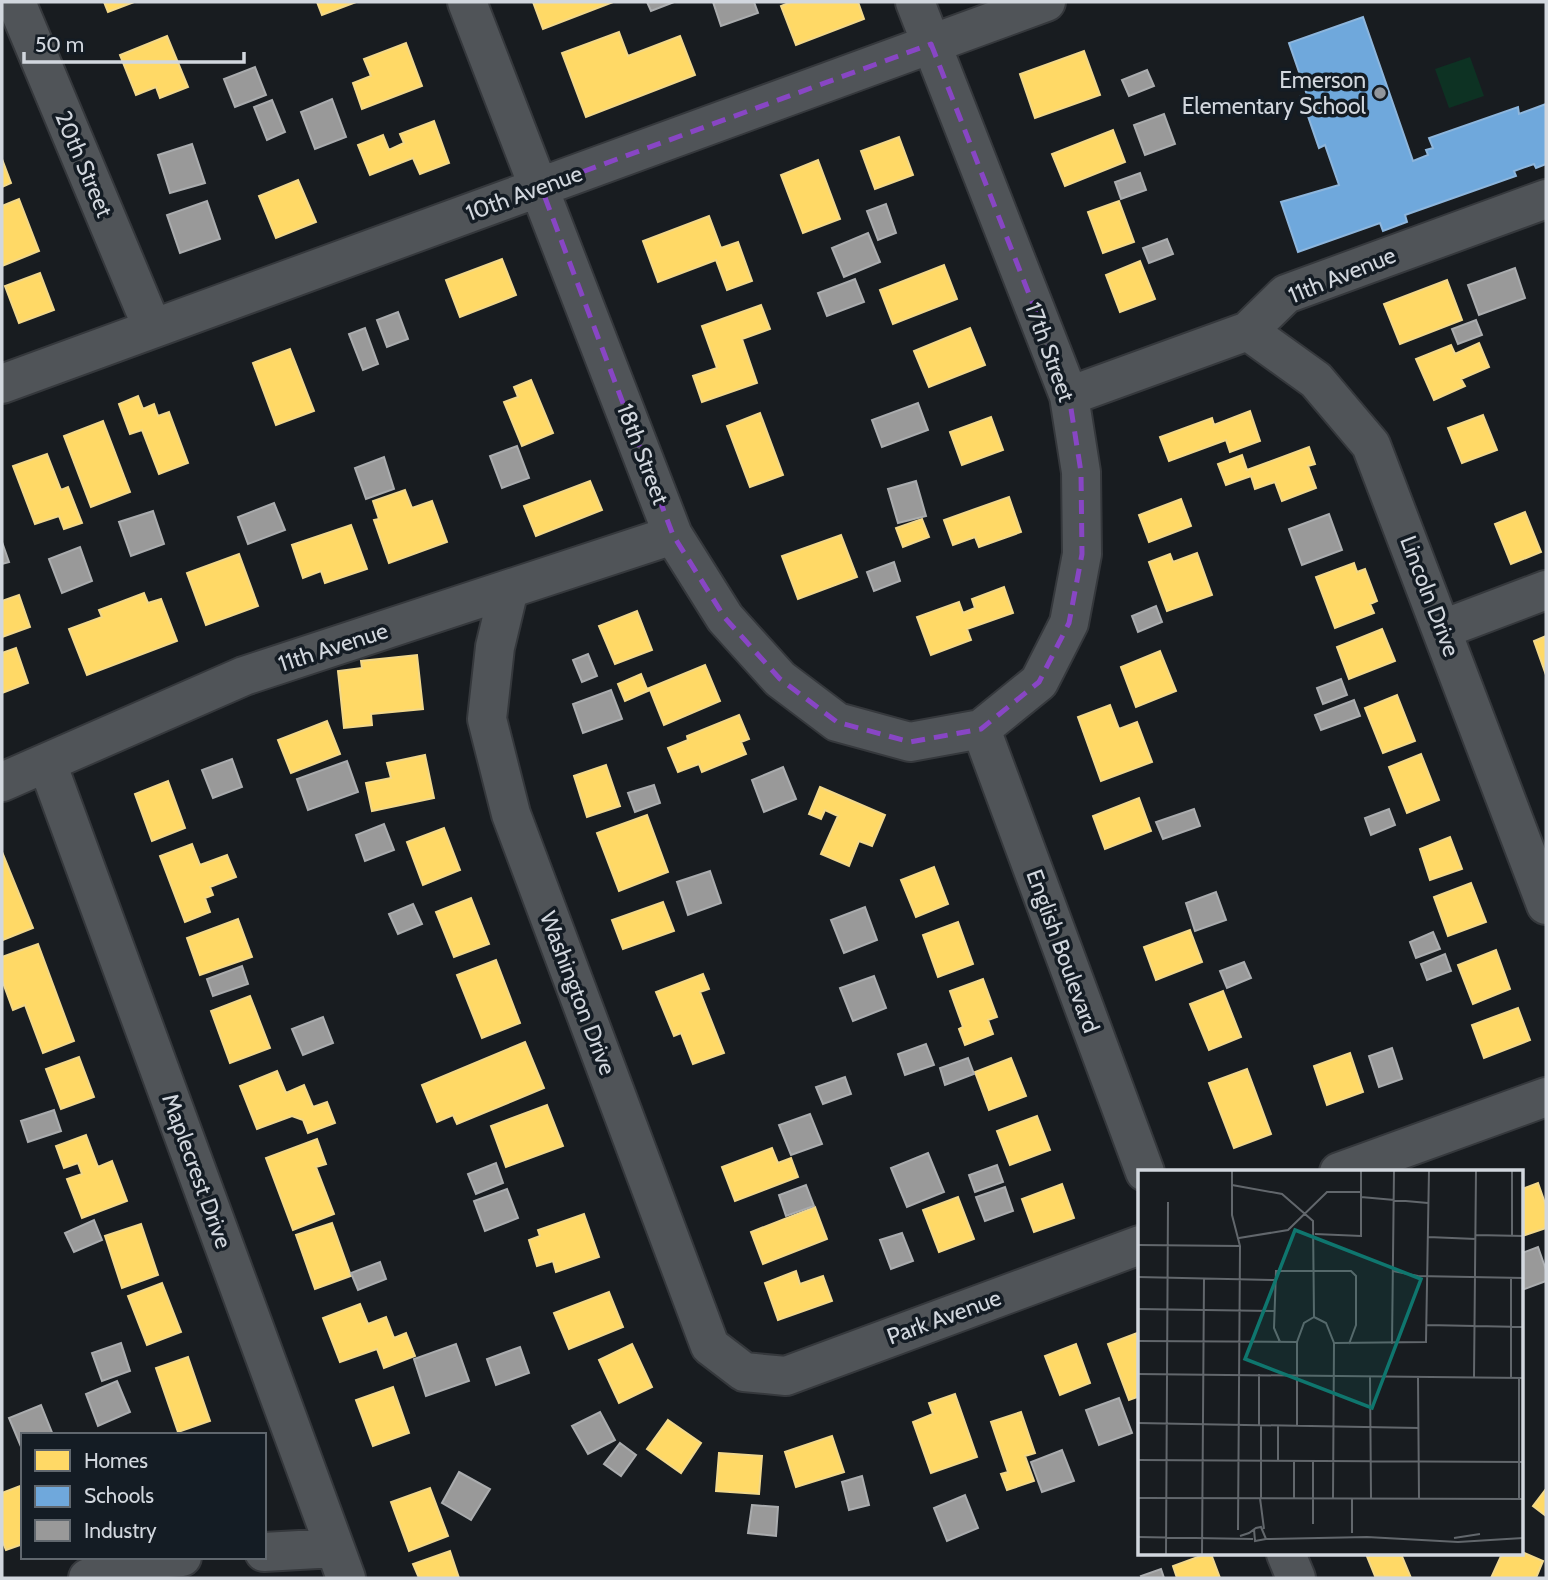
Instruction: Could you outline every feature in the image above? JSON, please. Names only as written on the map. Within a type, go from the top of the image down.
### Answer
[{"type":"street","name":"20th Street","points":[[16,2],[152,327]]},
{"type":"street","name":"18th Street","points":[[467,2],[541,187],[673,535],[726,618],[780,679],[837,722],[910,742],[981,729]]},
{"type":"street","name":"17th Street","points":[[915,2],[1069,396],[1081,472],[1082,554],[1069,623],[1039,682],[981,729]]},
{"type":"street","name":"10th Avenue","points":[[2,384],[1046,2]]},
{"type":"street","name":"11th Avenue","points":[[1069,396],[1248,331],[1286,294],[1546,199]]},
{"type":"street","name":"Lincoln Drive","points":[[1248,331],[1316,380],[1371,445],[1546,905]]},
{"type":"street","name":"11th Avenue","points":[[2,782],[244,676],[673,535]]},
{"type":"street","name":"Washington Drive","points":[[509,589],[495,648],[487,719],[511,814],[710,1346],[744,1372]]},
{"type":"street","points":[[1443,629],[1546,590]]},
{"type":"street","name":"English Boulevard","points":[[981,729],[1144,1170]]},
{"type":"street","name":"Maplecrest Drive","points":[[47,763],[341,1563]]},
{"type":"street","points":[[1345,1170],[1546,1097]]},
{"type":"street","name":"Park Avenue","points":[[744,1372],[786,1376],[1138,1246]]},
{"type":"street","points":[[266,1552],[341,1563]]},
{"type":"street","points":[[1287,1556],[1296,1578]]},
{"type":"street","points":[[88,1578],[153,1559]]},
{"type":"highlighted area","points":[[931,44],[1069,396],[1081,472],[1082,554],[1069,623],[1039,682],[981,729],[910,742],[837,722],[780,679],[725,618],[673,535],[541,187]]},
{"type":"green space","points":[[1470,57],[1484,96],[1449,108],[1435,69]]},
{"type":"building: Homes","points":[[104,2],[134,2],[108,12]]},
{"type":"building: Homes","points":[[317,2],[356,2],[322,15]]},
{"type":"building: Homes","points":[[533,2],[613,2],[543,29]]},
{"type":"building: Homes","points":[[791,2],[858,2],[864,19],[796,45],[781,6]]},
{"type":"building: Homes","points":[[619,32],[628,56],[680,36],[695,75],[586,117],[562,53]]},
{"type":"building: Homes","points":[[167,36],[188,87],[160,98],[156,87],[136,95],[120,55]]},
{"type":"building: Homes","points":[[406,43],[422,86],[362,109],[353,83],[371,76],[364,59]]},
{"type":"building: Homes","points":[[1084,51],[1100,95],[1035,118],[1020,74]]},
{"type":"building: Homes","points":[[434,121],[449,163],[420,174],[413,158],[370,175],[358,145],[383,135],[389,150],[404,143],[400,134]]},
{"type":"building: Homes","points":[[1113,130],[1125,162],[1065,186],[1052,154]]},
{"type":"building: Homes","points":[[899,137],[913,175],[875,189],[861,151]]},
{"type":"building: Homes","points":[[2,159],[11,183],[2,187]]},
{"type":"building: Homes","points":[[818,160],[840,219],[803,233],[781,175]]},
{"type":"building: Homes","points":[[298,180],[316,222],[276,238],[259,196]]},
{"type":"building: Homes","points":[[19,199],[39,251],[2,266],[2,206]]},
{"type":"building: Homes","points":[[1119,201],[1134,242],[1103,253],[1088,212]]},
{"type":"building: Homes","points":[[709,216],[721,248],[738,242],[752,281],[727,290],[716,260],[658,282],[643,241]]},
{"type":"building: Homes","points":[[502,259],[516,295],[460,317],[446,280]]},
{"type":"building: Homes","points":[[1140,261],[1155,299],[1120,312],[1106,275]]},
{"type":"building: Homes","points":[[944,265],[957,299],[893,324],[880,290]]},
{"type":"building: Homes","points":[[40,273],[54,310],[19,323],[5,286]]},
{"type":"building: Homes","points":[[1447,280],[1462,320],[1400,344],[1384,304]]},
{"type":"building: Homes","points":[[761,305],[770,329],[742,339],[757,383],[702,402],[693,376],[717,368],[702,326]]},
{"type":"building: Homes","points":[[970,328],[985,365],[929,387],[914,351]]},
{"type":"building: Homes","points":[[1479,343],[1489,367],[1461,379],[1465,386],[1434,400],[1416,359],[1451,345],[1455,354]]},
{"type":"building: Homes","points":[[290,349],[314,411],[276,425],[253,363]]},
{"type":"building: Homes","points":[[531,380],[553,433],[522,446],[504,402],[518,397],[514,387]]},
{"type":"building: Homes","points":[[138,396],[143,409],[154,404],[158,416],[169,412],[188,463],[159,474],[142,430],[130,434],[119,404]]},
{"type":"building: Homes","points":[[1250,411],[1260,441],[1230,452],[1226,440],[1169,461],[1160,437],[1212,418],[1214,425]]},
{"type":"building: Homes","points":[[760,413],[783,475],[750,487],[727,426]]},
{"type":"building: Homes","points":[[1483,415],[1497,450],[1462,463],[1448,428]]},
{"type":"building: Homes","points":[[991,417],[1003,450],[962,465],[950,432]]},
{"type":"building: Homes","points":[[103,421],[130,492],[91,507],[64,436]]},
{"type":"building: Homes","points":[[1309,447],[1315,464],[1308,466],[1316,488],[1282,501],[1275,482],[1255,489],[1251,476],[1226,485],[1218,464],[1242,455],[1247,470]]},
{"type":"building: Homes","points":[[47,454],[61,490],[68,487],[82,523],[64,529],[59,516],[35,524],[13,466]]},
{"type":"building: Homes","points":[[590,481],[602,510],[536,536],[524,506]]},
{"type":"building: Homes","points":[[405,490],[412,508],[432,501],[447,542],[389,563],[374,520],[379,519],[373,501]]},
{"type":"building: Homes","points":[[1009,497],[1021,532],[979,547],[975,537],[953,545],[944,520]]},
{"type":"building: Homes","points":[[1181,499],[1191,526],[1149,542],[1139,515]]},
{"type":"building: Homes","points":[[1525,512],[1541,552],[1511,564],[1495,524]]},
{"type":"building: Homes","points":[[922,519],[929,537],[903,547],[896,528]]},
{"type":"building: Homes","points":[[351,525],[367,569],[325,583],[321,571],[303,578],[292,545]]},
{"type":"building: Homes","points":[[841,535],[857,577],[798,599],[782,556]]},
{"type":"building: Homes","points":[[1197,553],[1212,595],[1167,611],[1149,562],[1170,554],[1173,562]]},
{"type":"building: Homes","points":[[239,554],[258,606],[206,625],[187,573]]},
{"type":"building: Homes","points":[[1354,563],[1357,572],[1365,569],[1377,601],[1370,604],[1374,613],[1335,628],[1316,577]]},
{"type":"building: Homes","points":[[1004,587],[1013,613],[967,629],[971,640],[931,655],[917,617],[959,602],[963,613],[975,608],[972,599]]},
{"type":"building: Homes","points":[[144,593],[148,603],[161,599],[177,641],[87,675],[69,629],[102,617],[99,610]]},
{"type":"building: Homes","points":[[19,595],[30,627],[2,637],[2,601]]},
{"type":"building: Homes","points":[[637,611],[652,650],[615,664],[599,626]]},
{"type":"building: Homes","points":[[1382,629],[1395,661],[1349,679],[1337,647]]},
{"type":"building: Homes","points":[[1546,636],[1546,675],[1534,641]]},
{"type":"building: Homes","points":[[16,648],[28,683],[2,693],[2,653]]},
{"type":"building: Homes","points":[[1160,651],[1176,691],[1136,707],[1121,667]]},
{"type":"building: Homes","points":[[417,655],[423,709],[371,714],[372,725],[344,728],[338,671],[362,668],[361,661]]},
{"type":"building: Homes","points":[[705,665],[720,701],[664,725],[650,690],[625,701],[618,684],[641,674],[647,689]]},
{"type":"building: Homes","points":[[1397,695],[1415,741],[1383,753],[1365,708]]},
{"type":"building: Homes","points":[[1110,705],[1119,729],[1137,722],[1152,762],[1101,781],[1078,717]]},
{"type":"building: Homes","points":[[739,715],[749,739],[741,742],[746,754],[702,772],[699,764],[678,772],[668,748],[688,740],[687,736]]},
{"type":"building: Homes","points":[[327,721],[340,754],[291,773],[278,740]]},
{"type":"building: Homes","points":[[1421,754],[1439,800],[1407,813],[1389,767]]},
{"type":"building: Homes","points":[[425,755],[434,798],[372,811],[366,783],[391,778],[387,763]]},
{"type":"building: Homes","points":[[606,765],[620,806],[587,817],[574,776]]},
{"type":"building: Homes","points":[[168,781],[185,828],[152,841],[135,794]]},
{"type":"building: Homes","points":[[820,787],[885,815],[872,846],[859,841],[849,866],[821,854],[838,816],[825,810],[821,819],[809,814]]},
{"type":"building: Homes","points":[[1139,798],[1151,831],[1105,849],[1093,816]]},
{"type":"building: Homes","points":[[647,815],[668,872],[619,891],[597,833]]},
{"type":"building: Homes","points":[[444,828],[460,870],[423,885],[407,842]]},
{"type":"building: Homes","points":[[1450,837],[1462,869],[1430,880],[1420,849]]},
{"type":"building: Homes","points":[[192,844],[200,865],[227,855],[236,877],[210,887],[213,895],[205,898],[210,912],[185,922],[160,856]]},
{"type":"building: Homes","points":[[2,852],[33,928],[3,940],[2,937]]},
{"type":"building: Homes","points":[[934,867],[948,904],[916,917],[901,880]]},
{"type":"building: Homes","points":[[1471,883],[1486,922],[1448,936],[1434,897]]},
{"type":"building: Homes","points":[[471,898],[489,944],[454,957],[436,912]]},
{"type":"building: Homes","points":[[663,902],[674,931],[623,949],[612,920]]},
{"type":"building: Homes","points":[[238,919],[252,957],[200,975],[187,938]]},
{"type":"building: Homes","points":[[958,922],[973,964],[938,977],[923,935]]},
{"type":"building: Homes","points":[[1190,930],[1202,962],[1156,980],[1144,947]]},
{"type":"building: Homes","points":[[38,944],[74,1041],[43,1053],[25,1005],[13,1010],[2,980],[2,957]]},
{"type":"building: Homes","points":[[1496,950],[1510,989],[1473,1004],[1458,965]]},
{"type":"building: Homes","points":[[496,960],[520,1023],[482,1038],[457,975]]},
{"type":"building: Homes","points":[[703,974],[709,989],[700,992],[724,1053],[693,1064],[681,1033],[674,1036],[656,992]]},
{"type":"building: Homes","points":[[983,979],[997,1017],[988,1020],[993,1034],[965,1045],[959,1029],[963,1027],[950,991]]},
{"type":"building: Homes","points":[[1223,991],[1241,1037],[1209,1050],[1190,1004]]},
{"type":"building: Homes","points":[[250,996],[270,1048],[230,1063],[211,1011]]},
{"type":"building: Homes","points":[[1518,1008],[1530,1040],[1484,1058],[1472,1025]]},
{"type":"building: Homes","points":[[525,1042],[544,1088],[457,1124],[453,1115],[437,1122],[422,1085]]},
{"type":"building: Homes","points":[[1350,1053],[1363,1092],[1327,1105],[1314,1066]]},
{"type":"building: Homes","points":[[79,1057],[94,1097],[61,1109],[46,1069]]},
{"type":"building: Homes","points":[[1011,1058],[1026,1096],[989,1110],[975,1072]]},
{"type":"building: Homes","points":[[1247,1069],[1271,1134],[1234,1148],[1209,1083]]},
{"type":"building: Homes","points":[[277,1071],[286,1093],[304,1085],[313,1107],[327,1102],[335,1123],[308,1133],[303,1120],[292,1116],[257,1129],[240,1086]]},
{"type":"building: Homes","points":[[547,1105],[563,1146],[506,1167],[491,1126]]},
{"type":"building: Homes","points":[[1037,1116],[1050,1150],[1010,1165],[997,1131]]},
{"type":"building: Homes","points":[[86,1135],[98,1167],[112,1161],[127,1201],[82,1218],[67,1179],[82,1174],[78,1163],[64,1168],[56,1146]]},
{"type":"building: Homes","points":[[317,1139],[326,1164],[316,1167],[334,1214],[293,1230],[266,1158]]},
{"type":"building: Homes","points":[[772,1148],[778,1163],[791,1158],[798,1177],[735,1201],[722,1167]]},
{"type":"building: Homes","points":[[1538,1183],[1546,1206],[1546,1228],[1524,1235],[1524,1188]]},
{"type":"building: Homes","points":[[1062,1184],[1074,1218],[1034,1232],[1022,1199]]},
{"type":"building: Homes","points":[[958,1197],[974,1239],[939,1252],[923,1210]]},
{"type":"building: Homes","points":[[815,1207],[827,1239],[763,1264],[751,1232]]},
{"type":"building: Homes","points":[[584,1214],[599,1257],[556,1272],[553,1261],[537,1266],[529,1240],[540,1236],[538,1230]]},
{"type":"building: Homes","points":[[332,1223],[351,1276],[315,1289],[296,1235]]},
{"type":"building: Homes","points":[[141,1224],[158,1275],[122,1288],[105,1236]]},
{"type":"building: Homes","points":[[796,1271],[800,1284],[823,1276],[832,1301],[778,1320],[765,1283]]},
{"type":"building: Homes","points":[[162,1283],[181,1332],[147,1345],[128,1296]]},
{"type":"building: Homes","points":[[609,1292],[623,1327],[569,1349],[554,1313]]},
{"type":"building: Homes","points":[[360,1304],[368,1324],[386,1317],[394,1338],[406,1333],[415,1356],[384,1368],[377,1349],[340,1362],[323,1318]]},
{"type":"building: Homes","points":[[1138,1333],[1138,1397],[1129,1400],[1108,1344]]},
{"type":"building: Homes","points":[[632,1344],[652,1387],[619,1403],[599,1360]]},
{"type":"building: Homes","points":[[1076,1344],[1090,1383],[1060,1395],[1045,1356]]},
{"type":"building: Homes","points":[[188,1357],[210,1421],[178,1432],[156,1368]]},
{"type":"building: Homes","points":[[393,1387],[409,1433],[373,1446],[356,1400]]},
{"type":"building: Homes","points":[[955,1394],[977,1457],[931,1473],[913,1422],[933,1414],[929,1403]]},
{"type":"building: Homes","points":[[1021,1412],[1035,1453],[1025,1456],[1034,1481],[1007,1490],[1001,1474],[1008,1472],[991,1422]]},
{"type":"building: Homes","points":[[668,1420],[701,1443],[681,1473],[647,1449]]},
{"type":"building: Homes","points":[[832,1436],[844,1472],[796,1487],[785,1452]]},
{"type":"building: Homes","points":[[719,1453],[762,1456],[759,1494],[716,1491]]},
{"type":"building: Homes","points":[[21,1486],[21,1545],[6,1550],[2,1540],[2,1493]]},
{"type":"building: Homes","points":[[430,1488],[448,1536],[409,1551],[391,1502]]},
{"type":"building: Homes","points":[[1546,1489],[1546,1516],[1533,1506]]},
{"type":"building: Homes","points":[[450,1551],[459,1578],[419,1578],[413,1564]]},
{"type":"building: Homes","points":[[1524,1553],[1543,1561],[1536,1578],[1491,1578],[1501,1556],[1524,1556]]},
{"type":"building: Homes","points":[[1200,1556],[1212,1556],[1220,1578],[1177,1578],[1173,1566]]},
{"type":"building: Homes","points":[[1367,1556],[1402,1556],[1411,1578],[1375,1576]]},
{"type":"building: Schools","points":[[1363,17],[1413,161],[1428,155],[1426,150],[1433,148],[1429,138],[1518,107],[1519,114],[1546,104],[1546,164],[1536,168],[1534,164],[1514,171],[1516,176],[1405,215],[1407,222],[1383,231],[1380,223],[1298,252],[1281,202],[1339,185],[1325,145],[1319,148],[1301,96],[1307,95],[1289,43]]},
{"type":"building: Industry","points":[[647,2],[674,2],[651,11]]},
{"type":"building: Industry","points":[[713,2],[754,2],[758,13],[721,26]]},
{"type":"building: Industry","points":[[255,67],[266,95],[235,107],[224,79]]},
{"type":"building: Industry","points":[[1147,70],[1154,86],[1129,96],[1122,80]]},
{"type":"building: Industry","points":[[332,99],[346,137],[315,149],[301,112]]},
{"type":"building: Industry","points":[[272,100],[285,132],[267,140],[254,107]]},
{"type":"building: Industry","points":[[1164,114],[1175,144],[1145,155],[1134,125]]},
{"type":"building: Industry","points":[[192,144],[205,183],[170,193],[158,155]]},
{"type":"building: Industry","points":[[1140,173],[1146,190],[1121,199],[1115,182]]},
{"type":"building: Industry","points":[[207,201],[220,239],[180,253],[167,215]]},
{"type":"building: Industry","points":[[886,204],[896,233],[878,240],[867,211]]},
{"type":"building: Industry","points":[[868,233],[880,262],[844,277],[832,248]]},
{"type":"building: Industry","points":[[1167,239],[1173,254],[1149,263],[1143,248]]},
{"type":"building: Industry","points":[[1515,268],[1525,298],[1479,315],[1468,285]]},
{"type":"building: Industry","points":[[855,279],[864,302],[827,316],[818,293]]},
{"type":"building: Industry","points":[[398,312],[408,339],[387,347],[377,320]]},
{"type":"building: Industry","points":[[1476,320],[1482,335],[1458,344],[1452,329]]},
{"type":"building: Industry","points":[[365,328],[378,364],[363,370],[349,334]]},
{"type":"building: Industry","points":[[918,403],[928,430],[882,447],[872,420]]},
{"type":"building: Industry","points":[[517,446],[529,478],[502,488],[490,456]]},
{"type":"building: Industry","points":[[384,457],[394,489],[366,499],[355,468]]},
{"type":"building: Industry","points":[[916,481],[926,516],[898,523],[888,489]]},
{"type":"building: Industry","points":[[274,503],[285,530],[248,544],[238,517]]},
{"type":"building: Industry","points":[[153,511],[164,544],[131,556],[119,522]]},
{"type":"building: Industry","points":[[1329,514],[1342,550],[1302,565],[1289,529]]},
{"type":"building: Industry","points":[[2,542],[9,562],[2,564]]},
{"type":"building: Industry","points":[[80,547],[92,581],[62,593],[49,559]]},
{"type":"building: Industry","points":[[894,562],[900,581],[874,591],[867,572]]},
{"type":"building: Industry","points":[[1156,606],[1162,622],[1138,632],[1132,616]]},
{"type":"building: Industry","points":[[588,654],[597,676],[582,682],[573,660]]},
{"type":"building: Industry","points":[[1341,679],[1347,695],[1323,704],[1317,688]]},
{"type":"building: Industry","points":[[611,690],[622,719],[583,733],[573,704]]},
{"type":"building: Industry","points":[[1354,700],[1360,716],[1321,730],[1315,715]]},
{"type":"building: Industry","points":[[232,759],[242,787],[213,798],[202,770]]},
{"type":"building: Industry","points":[[347,761],[358,792],[308,810],[297,779]]},
{"type":"building: Industry","points":[[783,767],[796,799],[764,812],[752,780]]},
{"type":"building: Industry","points":[[654,785],[660,803],[635,812],[628,793]]},
{"type":"building: Industry","points":[[1194,809],[1200,826],[1163,839],[1156,822]]},
{"type":"building: Industry","points":[[1389,809],[1395,825],[1371,835],[1365,818]]},
{"type":"building: Industry","points":[[384,824],[394,850],[365,861],[356,835]]},
{"type":"building: Industry","points":[[710,871],[721,903],[688,915],[677,882]]},
{"type":"building: Industry","points":[[1216,892],[1226,920],[1195,931],[1186,903]]},
{"type":"building: Industry","points":[[413,904],[422,924],[398,934],[389,914]]},
{"type":"building: Industry","points":[[865,907],[877,940],[844,953],[831,920]]},
{"type":"building: Industry","points":[[1433,932],[1440,949],[1416,958],[1410,942]]},
{"type":"building: Industry","points":[[1445,954],[1451,971],[1427,980],[1421,964]]},
{"type":"building: Industry","points":[[1244,962],[1251,978],[1227,988],[1220,971]]},
{"type":"building: Industry","points":[[242,966],[248,984],[213,996],[207,979]]},
{"type":"building: Industry","points":[[874,976],[886,1008],[853,1021],[840,988]]},
{"type":"building: Industry","points":[[323,1017],[333,1043],[303,1055],[292,1029]]},
{"type":"building: Industry","points":[[926,1044],[934,1065],[905,1075],[898,1054]]},
{"type":"building: Industry","points":[[1392,1048],[1402,1079],[1379,1087],[1369,1056]]},
{"type":"building: Industry","points":[[968,1058],[974,1074],[945,1085],[940,1068]]},
{"type":"building: Industry","points":[[845,1077],[851,1094],[823,1104],[816,1087]]},
{"type":"building: Industry","points":[[54,1110],[61,1131],[28,1142],[21,1121]]},
{"type":"building: Industry","points":[[810,1114],[822,1144],[791,1155],[779,1125]]},
{"type":"building: Industry","points":[[928,1153],[944,1192],[907,1207],[891,1168]]},
{"type":"building: Industry","points":[[496,1163],[503,1183],[476,1194],[468,1174]]},
{"type":"building: Industry","points":[[997,1165],[1003,1182],[975,1192],[969,1175]]},
{"type":"building: Industry","points":[[806,1185],[814,1206],[786,1216],[779,1195]]},
{"type":"building: Industry","points":[[1005,1187],[1013,1211],[985,1221],[976,1197]]},
{"type":"building: Industry","points":[[507,1189],[518,1218],[485,1231],[474,1201]]},
{"type":"building: Industry","points":[[94,1220],[102,1240],[74,1252],[65,1233]]},
{"type":"building: Industry","points":[[902,1233],[913,1261],[891,1269],[880,1240]]},
{"type":"building: Industry","points":[[1538,1247],[1546,1270],[1546,1281],[1524,1289],[1524,1252]]},
{"type":"building: Industry","points":[[380,1262],[386,1279],[358,1290],[351,1273]]},
{"type":"building: Industry","points":[[121,1343],[130,1371],[102,1381],[92,1353]]},
{"type":"building: Industry","points":[[456,1344],[469,1381],[426,1396],[414,1359]]},
{"type":"building: Industry","points":[[520,1347],[529,1373],[496,1385],[487,1359]]},
{"type":"building: Industry","points":[[117,1381],[130,1412],[98,1426],[86,1394]]},
{"type":"building: Industry","points":[[1119,1398],[1132,1433],[1099,1445],[1086,1410]]},
{"type":"building: Industry","points":[[41,1405],[52,1433],[21,1433],[21,1447],[9,1418]]},
{"type":"building: Industry","points":[[600,1412],[615,1440],[588,1454],[572,1426]]},
{"type":"building: Industry","points":[[620,1443],[636,1455],[621,1476],[604,1464]]},
{"type":"building: Industry","points":[[1062,1450],[1074,1481],[1042,1492],[1031,1462]]},
{"type":"building: Industry","points":[[459,1472],[490,1489],[471,1520],[442,1503]]},
{"type":"building: Industry","points":[[862,1476],[869,1505],[849,1510],[842,1482]]},
{"type":"building: Industry","points":[[965,1495],[978,1528],[947,1541],[934,1508]]},
{"type":"building: Industry","points":[[752,1505],[778,1507],[776,1536],[748,1533]]},
{"type":"building: Industry","points":[[1161,1569],[1164,1578],[1141,1576]]},
{"type":"place","name":"Emerson Elementary School","points":[[1380,93]]}]
